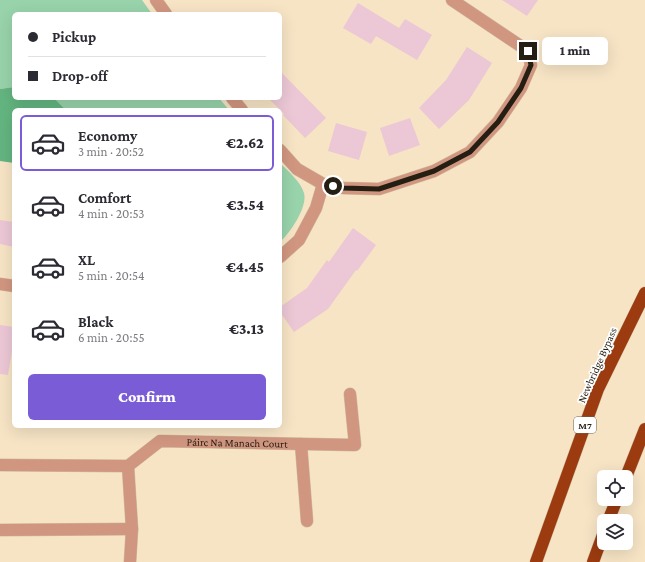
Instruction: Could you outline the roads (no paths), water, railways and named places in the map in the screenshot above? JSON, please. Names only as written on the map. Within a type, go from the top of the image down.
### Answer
[{"type":"highway","name":"Newbridge Bypass","points":[[536,562],[598,389],[645,293]]},
{"type":"highway","points":[[629,470],[645,429]]},
{"type":"highway","points":[[593,562],[597,550]]},
{"type":"street","points":[[156,0],[165,12]]},
{"type":"street","points":[[282,152],[297,169],[323,184],[343,188],[379,189],[434,171],[470,152],[498,122],[521,88],[531,65],[528,51],[452,0]]},
{"type":"street","points":[[234,100],[240,108]]},
{"type":"street","points":[[282,256],[299,240],[316,208],[323,184]]},
{"type":"street","points":[[0,284],[12,286]]},
{"type":"street","name":"Páirc Na Manach Court","points":[[128,466],[160,441],[355,445],[350,394]]},
{"type":"street","points":[[301,444],[307,521]]},
{"type":"street","points":[[0,465],[128,466],[132,529],[130,562]]},
{"type":"street","points":[[0,530],[132,529]]}]
